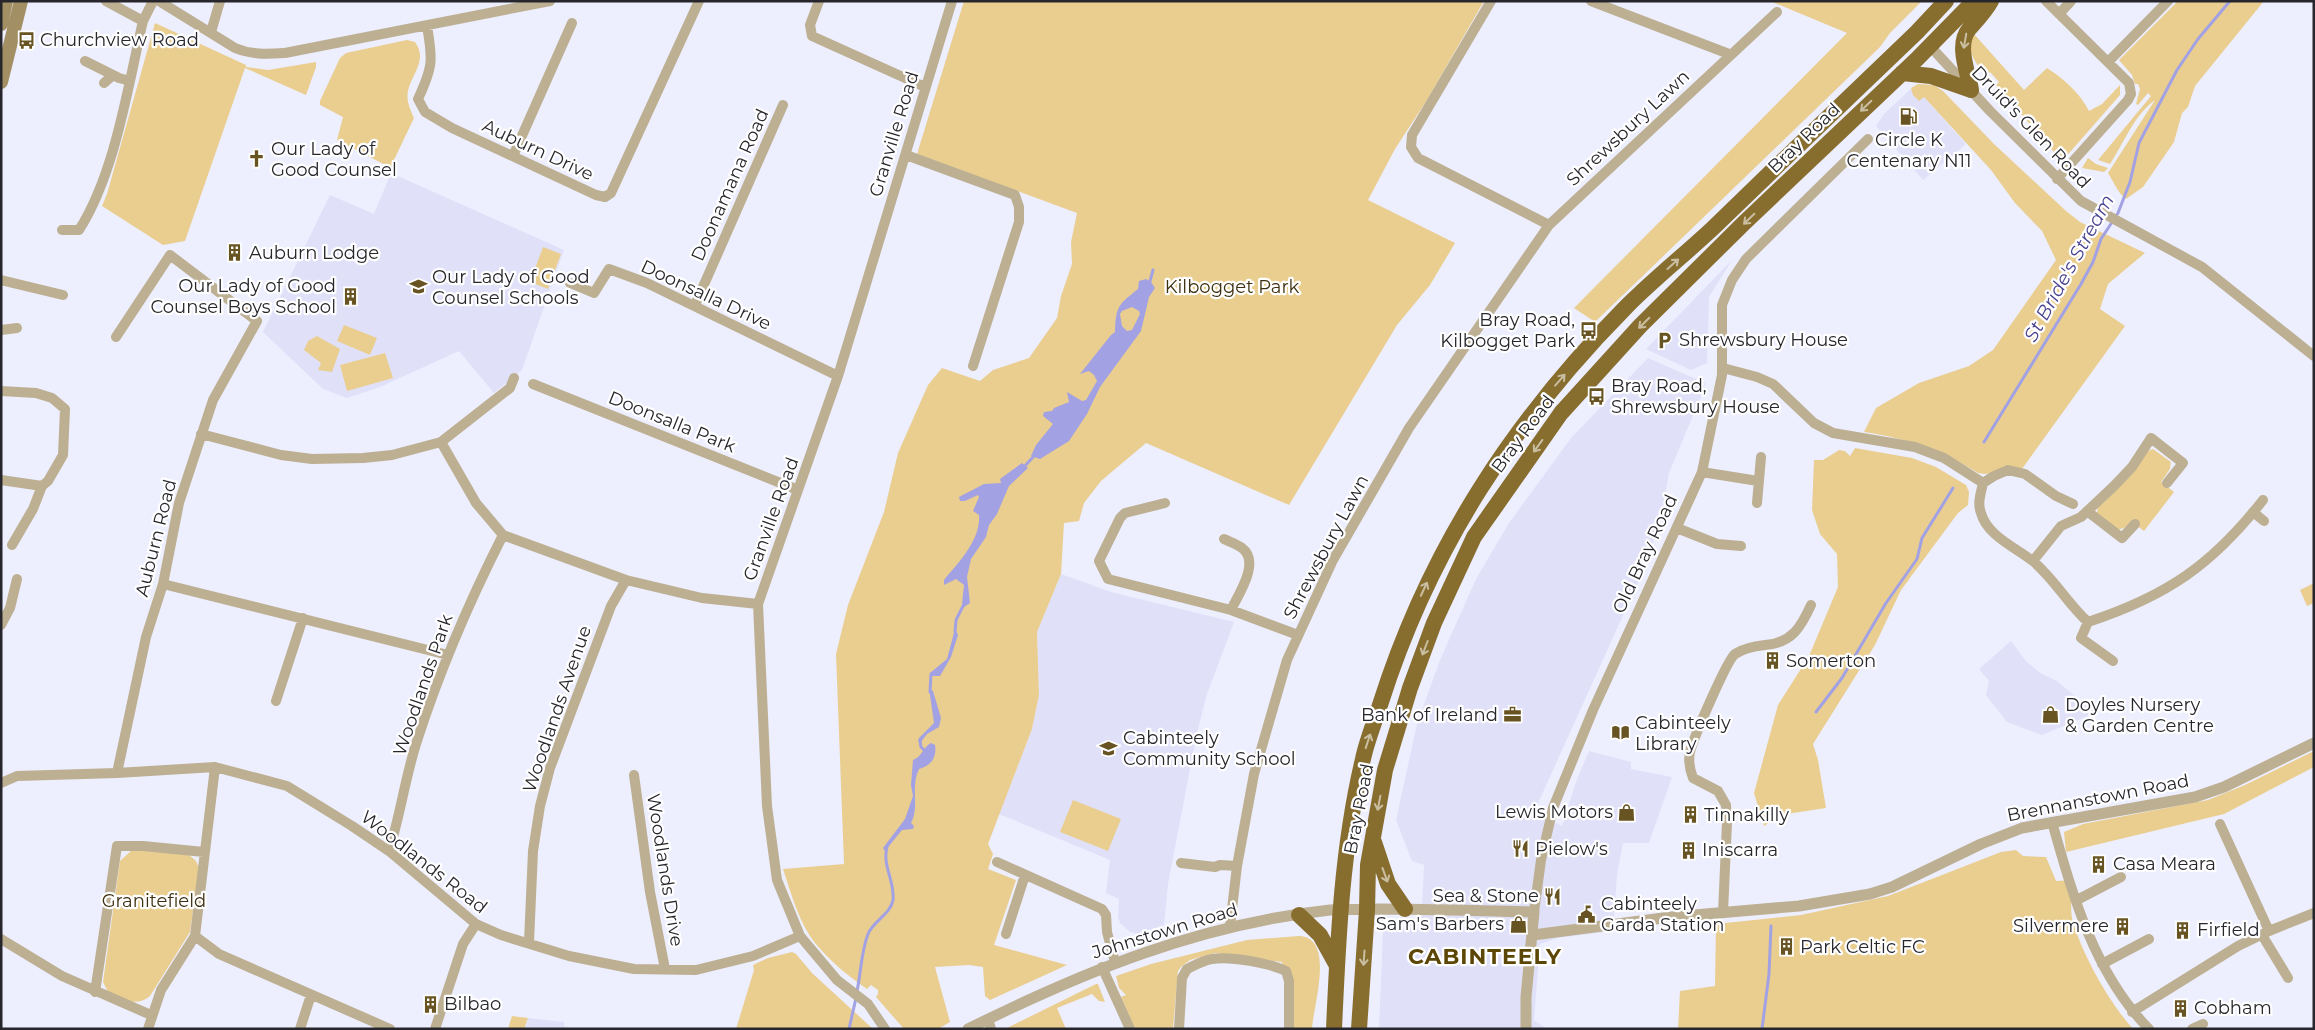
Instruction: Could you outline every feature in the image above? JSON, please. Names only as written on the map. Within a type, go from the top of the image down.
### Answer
[{"type":"highway","name":"Bray Road","points":[[1334,1029],[1340,910],[1356,789],[1364,755],[1395,656],[1434,566],[1489,473],[1557,383],[1628,306],[1917,32],[1946,1]]},
{"type":"highway","points":[[1902,73],[1932,76],[1971,90],[1963,42],[1966,32],[1985,11],[1990,1]]},
{"type":"highway","name":"Bray Road","points":[[1359,1029],[1368,865],[1385,770],[1410,688],[1427,642],[1474,537],[1561,413],[1640,326],[1744,223],[1930,46],[1969,3]]},
{"type":"highway","points":[[1917,32],[1930,46]]},
{"type":"highway","points":[[1372,838],[1388,884],[1405,909]]},
{"type":"highway","points":[[1300,915],[1320,935],[1337,966]]},
{"type":"main road","points":[[1,24],[6,1]]},
{"type":"main road","points":[[1,82],[21,1]]},
{"type":"street","points":[[106,1],[143,21]]},
{"type":"street","points":[[62,230],[72,232],[79,230],[101,185],[130,81],[143,21],[153,1]]},
{"type":"street","points":[[159,1],[235,48],[248,53],[278,54],[550,1]]},
{"type":"street","points":[[211,32],[220,1]]},
{"type":"street","name":"Auburn Drive","points":[[427,26],[432,56],[430,75],[418,99],[425,112],[452,128],[605,197],[611,192],[698,1]]},
{"type":"street","points":[[819,1],[810,25],[812,36],[925,87]]},
{"type":"street","name":"Granville Road","points":[[886,1029],[868,1004],[846,988],[832,974],[800,936],[782,896],[773,861],[767,806],[758,604],[838,376],[952,1]]},
{"type":"street","points":[[1492,1],[1412,135],[1411,147],[1418,158],[1549,225]]},
{"type":"street","points":[[1591,1],[1729,54]]},
{"type":"street","points":[[2046,1],[2129,83],[2131,94],[2128,100],[2057,179]]},
{"type":"street","points":[[2059,14],[2071,1]]},
{"type":"street","points":[[2108,62],[2168,1]]},
{"type":"street","name":"Shrewsbury Lawn","points":[[1230,926],[1237,866],[1254,774],[1287,660],[1333,560],[1409,428],[1549,225],[1729,54],[1777,12]]},
{"type":"street","points":[[513,156],[572,24]]},
{"type":"street","name":"Druid's Glen Road","points":[[1930,46],[2057,179],[2090,208],[2151,240],[2177,251],[2202,267],[2314,356]]},
{"type":"street","points":[[85,61],[130,81]]},
{"type":"street","points":[[104,83],[113,75]]},
{"type":"street","name":"Doonamana Road","points":[[695,305],[783,105]]},
{"type":"street","name":"Old Bray Road","points":[[1526,1029],[1526,996],[1534,912],[1541,860],[1553,808],[1593,710],[1702,472],[1723,368],[1722,305],[1732,280],[1746,259],[1868,139]]},
{"type":"street","points":[[906,155],[1015,195],[1019,207],[1019,222],[973,366]]},
{"type":"street","name":"Auburn Road","points":[[116,338],[170,255],[257,321],[213,400],[179,503],[163,584],[146,637],[117,773]]},
{"type":"street","name":"Doonsalla Drive","points":[[570,283],[594,293],[609,269],[647,283],[695,305],[838,376]]},
{"type":"street","points":[[1,280],[63,295]]},
{"type":"street","points":[[1,330],[17,328]]},
{"type":"street","points":[[1723,368],[1757,377],[1773,384],[1814,423],[1833,433],[1915,448],[1944,458],[1984,483]]},
{"type":"street","points":[[201,434],[281,455],[312,459],[392,455],[441,442],[510,388],[514,378]]},
{"type":"street","name":"Doonsalla Park","points":[[533,384],[798,490]]},
{"type":"street","points":[[1,391],[36,393],[52,398],[65,408],[63,455],[48,481],[42,486],[33,509],[12,545]]},
{"type":"street","points":[[2033,561],[2061,526],[2081,517],[2132,467],[2151,438],[2183,463],[2167,483]]},
{"type":"street","points":[[441,442],[476,503],[502,535],[626,580],[702,598],[758,604]]},
{"type":"street","points":[[1757,503],[1761,457]]},
{"type":"street","points":[[2073,504],[2056,496],[2025,474],[2008,470],[1984,483],[1979,499],[1980,513],[1988,526],[2033,561],[2063,592],[2074,609],[2088,622]]},
{"type":"street","points":[[1702,472],[1758,481]]},
{"type":"street","points":[[1,480],[42,486]]},
{"type":"street","points":[[2113,662],[2081,638],[2088,622],[2155,595],[2191,573],[2238,532],[2263,500]]},
{"type":"street","points":[[1165,503],[1125,513],[1120,518],[1099,561],[1108,579],[1231,610],[1298,634]]},
{"type":"street","points":[[2087,511],[2122,538],[2135,524]]},
{"type":"street","points":[[2253,512],[2264,521]]},
{"type":"street","points":[[1677,528],[1717,544],[1741,546]]},
{"type":"street","name":"Woodlands Park","points":[[388,851],[398,820],[416,745],[448,654],[502,535]]},
{"type":"street","points":[[1224,539],[1242,548],[1250,561],[1248,573],[1231,610]]},
{"type":"street","points":[[1,625],[10,608],[16,579]]},
{"type":"street","name":"Woodlands Avenue","points":[[528,942],[533,851],[540,806],[550,768],[611,606],[626,580]]},
{"type":"street","points":[[163,584],[448,654]]},
{"type":"street","points":[[1723,913],[1726,805],[1718,791],[1693,778],[1690,768],[1690,751],[1725,669],[1734,654],[1752,646],[1768,645],[1797,632],[1811,605]]},
{"type":"street","points":[[276,701],[303,618]]},
{"type":"street","name":"Brennanstown Road","points":[[1533,935],[1671,917],[1799,906],[1870,894],[1900,883],[2002,835],[2022,828],[2195,797],[2224,787],[2314,743]]},
{"type":"street","points":[[148,1029],[151,1015],[161,990],[196,936],[215,768]]},
{"type":"street","name":"Woodlands Road","points":[[1,782],[17,776],[215,768],[287,786],[352,826],[388,851],[476,924],[501,935],[569,956],[625,967],[696,970],[753,956],[800,936]]},
{"type":"street","name":"Woodlands Drive","points":[[634,775],[650,892],[665,969]]},
{"type":"street","points":[[2052,822],[2086,931],[2102,964],[2132,1012],[2149,1029]]},
{"type":"street","points":[[2220,824],[2265,933],[2288,978]]},
{"type":"street","points":[[95,992],[117,846],[144,846],[204,852]]},
{"type":"street","points":[[997,862],[1102,908],[1106,915],[1107,932],[1115,962]]},
{"type":"street","points":[[1181,863],[1215,867],[1220,865],[1237,866]]},
{"type":"street","points":[[1006,934],[1025,875]]},
{"type":"street","points":[[2077,900],[2121,877]]},
{"type":"street","name":"Johnstown Road","points":[[968,1029],[989,1024],[1102,967],[1230,926],[1340,910],[1405,909],[1534,912]]},
{"type":"street","points":[[2132,1012],[2200,969],[2265,933],[2314,913]]},
{"type":"street","points":[[435,1029],[463,944],[476,924]]},
{"type":"street","points":[[196,936],[219,954],[390,1029]]},
{"type":"street","points":[[1,939],[62,976],[151,1015]]},
{"type":"street","points":[[2102,964],[2149,939]]},
{"type":"street","points":[[1179,1029],[1182,978],[1187,968],[1210,959],[1221,958],[1276,966],[1286,971],[1289,981],[1289,1029]]},
{"type":"street","points":[[1102,967],[1130,1029]]},
{"type":"street","points":[[300,1029],[311,995]]},
{"type":"street","points":[[2192,1029],[2203,1024]]},
{"type":"shaded area","points":[[1914,86],[1966,144],[1923,180],[1876,126],[1884,114]]},
{"type":"shaded area","name":"Our Lady of Good Counsel Schools","points":[[391,173],[564,250],[522,370],[494,393],[459,351],[380,387],[347,398],[323,389],[263,332],[330,195],[374,214]]},
{"type":"shaded area","points":[[1732,260],[1709,297],[1707,363],[1691,370],[1646,349]]},
{"type":"shaded area","points":[[1648,358],[1705,383],[1704,389],[1669,473],[1661,517],[1645,567],[1534,812],[1562,826],[1577,779],[1589,751],[1631,762],[1631,769],[1672,777],[1649,843],[1623,843],[1617,875],[1613,931],[1557,938],[1540,944],[1534,1020],[1547,1029],[1379,1029],[1383,931],[1421,927],[1424,865],[1412,861],[1396,820],[1417,724],[1440,660],[1476,579],[1509,523],[1571,438]]},
{"type":"shaded area","name":"Cabinteely Community School","points":[[1061,574],[1111,592],[1234,622],[1207,694],[1197,733],[1168,884],[1164,925],[1138,934],[1130,932],[1120,923],[1118,917],[1119,899],[1106,893],[1110,860],[999,814],[1032,729],[1039,695],[1037,632]]},
{"type":"shaded area","points":[[2011,641],[2026,661],[2040,673],[2057,681],[2095,713],[2042,735],[2007,722],[1986,695],[1989,681],[1979,669]]},
{"type":"shaded area","points":[[528,1018],[564,1022],[564,1026],[572,1029],[524,1029]]},
{"type":"green space","name":"Kilbogget Park","points":[[964,1],[1484,1],[1427,100],[1395,149],[1368,200],[1455,243],[1430,285],[1397,325],[1289,505],[1146,443],[1101,481],[1084,503],[1079,521],[1064,523],[1061,574],[1037,632],[1039,695],[1032,729],[988,844],[993,854],[988,869],[1016,880],[994,945],[1067,965],[990,1000],[985,996],[983,967],[969,965],[935,967],[950,1022],[938,1029],[904,1029],[876,997],[878,990],[871,985],[867,989],[853,979],[815,943],[800,917],[783,869],[844,864],[836,654],[848,605],[884,512],[898,453],[928,385],[942,368],[980,381],[993,370],[1029,358],[1057,318],[1061,296],[1072,264],[1071,242],[1077,213],[917,154]]},
{"type":"green space","points":[[1770,1],[1922,1],[1890,33],[1880,47],[1595,322],[1574,308],[1847,33]]},
{"type":"green space","points":[[2178,1],[2264,1],[2195,86],[2188,107],[2182,113],[2174,142],[2143,187],[2126,199],[2108,173],[2155,100],[2135,121],[2110,164],[2098,160],[2151,96],[2148,93],[2138,105],[2136,104],[2140,89],[2138,84],[2135,84],[2132,75],[2119,60]]},
{"type":"green space","points":[[155,23],[246,65],[246,67],[268,70],[316,62],[306,95],[245,68],[185,241],[163,245],[102,206]]},
{"type":"green space","points":[[1974,34],[2024,90],[2047,68],[2071,87],[2089,111],[2102,104],[2120,85],[2120,95],[2064,159],[2060,159],[1996,85],[1999,82],[1990,72],[1986,75],[1972,56],[1970,45]]},
{"type":"green space","points":[[407,40],[415,42],[420,55],[420,61],[408,91],[409,105],[414,118],[393,162],[393,169],[337,140],[343,117],[320,105],[320,101],[340,58],[346,53]]},
{"type":"green space","points":[[1918,84],[1934,85],[1943,91],[1994,144],[2080,222],[2145,253],[2108,284],[2100,309],[2125,326],[2022,469],[1985,474],[1978,473],[1937,451],[1895,438],[1864,432],[1876,408],[1919,383],[1969,366],[1993,350],[2056,260],[2042,231],[2015,203],[1991,170],[1924,97],[1919,101],[1913,95],[1911,88]]},
{"type":"green space","points":[[2088,158],[2096,164],[2108,168],[2104,172],[2082,168]]},
{"type":"green space","points":[[543,247],[561,254],[548,289],[530,282]]},
{"type":"green space","points":[[344,325],[377,338],[370,355],[337,341]]},
{"type":"green space","points":[[317,336],[340,349],[332,372],[318,370],[321,363],[304,350],[308,341]]},
{"type":"green space","points":[[385,353],[393,378],[347,391],[340,365]]},
{"type":"green space","points":[[1855,448],[1912,458],[1936,467],[1966,485],[1969,492],[1968,505],[1958,513],[1901,590],[1875,645],[1813,744],[1818,760],[1826,808],[1780,815],[1764,826],[1754,793],[1778,705],[1809,656],[1838,587],[1837,554],[1820,534],[1812,510],[1814,460],[1823,460],[1839,450],[1845,451],[1850,456]]},
{"type":"green space","points":[[2153,449],[2171,462],[2170,469],[2161,482],[2174,492],[2144,531],[2131,521],[2126,527],[2118,530],[2097,513],[2098,507],[2147,451]]},
{"type":"green space","points":[[2314,583],[2314,603],[2307,606],[2300,590]]},
{"type":"green space","points":[[2314,751],[2314,767],[2224,814],[2066,852],[2064,832],[2083,824],[2208,800],[2245,785]]},
{"type":"green space","points":[[1073,800],[1121,819],[1108,851],[1060,832]]},
{"type":"green space","name":"Granitefield","points":[[132,850],[188,854],[196,861],[199,868],[190,932],[150,996],[145,1000],[135,1002],[124,1000],[108,992],[103,982],[120,861]]},
{"type":"green space","points":[[2016,850],[2023,856],[2046,857],[2056,881],[2073,880],[2071,912],[2077,935],[2090,964],[2106,992],[2133,1029],[1678,1029],[1680,991],[1715,986],[1716,924],[1801,915],[1888,896],[2001,852]]},
{"type":"green space","points":[[1299,936],[1310,939],[1317,948],[1320,960],[1320,975],[1312,1029],[1293,1029],[1282,962],[1215,953],[1190,960],[1178,971],[1173,1029],[1135,1029],[1121,997],[1126,995],[1119,988],[1116,976],[1151,964],[1247,940]]},
{"type":"green space","points":[[792,952],[873,1029],[736,1029],[754,970],[753,965],[768,958]]},
{"type":"green space","points":[[1098,984],[1105,1002],[1099,1001],[1092,994],[1057,1008],[1066,1029],[1005,1029]]},
{"type":"green space","points":[[512,1016],[528,1018],[524,1029],[508,1029]]},
{"type":"water","points":[[1146,279],[1155,288],[1149,297],[1141,331],[1100,387],[1087,414],[1069,441],[1040,459],[1031,456],[1036,445],[1053,424],[1043,416],[1044,412],[1052,411],[1054,408],[1069,402],[1067,392],[1082,401],[1086,400],[1097,381],[1089,371],[1080,374],[1115,332],[1117,311],[1122,303],[1138,289],[1139,281]],"holes":[[[1132,307],[1139,311],[1140,314],[1132,330],[1127,331],[1122,326],[1120,314],[1122,311]]]},
{"type":"water","points":[[1022,463],[1028,468],[1009,486],[997,514],[989,525],[986,537],[971,559],[967,577],[970,603],[964,607],[962,604],[964,585],[956,579],[944,585],[944,580],[962,559],[976,533],[979,515],[973,511],[979,497],[978,495],[965,501],[960,501],[959,497],[984,484],[1001,483],[1000,479]]},
{"type":"water","points":[[955,629],[958,635],[951,657],[940,676],[930,676],[930,673],[947,659]]},
{"type":"water","points":[[929,688],[933,691],[941,718],[939,727],[927,734],[920,743],[918,741],[919,738],[934,723]]},
{"type":"water","points":[[931,743],[935,745],[934,757],[927,766],[919,769],[916,776],[915,810],[911,823],[914,826],[913,829],[902,830],[885,851],[883,848],[905,819],[913,796],[911,785],[913,760]]},
{"type":"waterway","name":"St Bride's Stream","points":[[1984,442],[2093,262],[2101,239],[2118,213],[2130,182],[2139,143],[2177,70],[2198,39],[2230,1]]},
{"type":"waterway","points":[[1149,285],[1153,270]]},
{"type":"waterway","points":[[1023,468],[1034,456]]},
{"type":"waterway","name":"St Bride's Stream","points":[[1816,712],[1842,678],[1886,603],[1917,559],[1922,538],[1953,488]]},
{"type":"waterway","points":[[955,632],[956,620],[965,602]]},
{"type":"waterway","points":[[930,692],[931,674]]},
{"type":"waterway","points":[[920,740],[921,747],[927,753]]},
{"type":"waterway","points":[[857,991],[864,948],[870,929],[892,905],[893,893],[886,861],[887,847]]},
{"type":"waterway","name":"St Bride's Stream","points":[[1762,1029],[1769,974],[1771,926]]},
{"type":"waterway","points":[[849,1029],[856,998]]},
{"type":"place","name":"Churchview Road","points":[[26,40]]},
{"type":"place","name":"Circle K Centenary N11","points":[[1909,117]]},
{"type":"place","name":"Our Lady of Good Counsel","points":[[257,159]]},
{"type":"place","name":"Auburn Lodge","points":[[235,253]]},
{"type":"place","name":"Our Lady of Good Counsel Schools","points":[[418,287]]},
{"type":"place","name":"Our Lady of Good Counsel Boys School","points":[[350,296]]},
{"type":"place","name":"Bray Road, Kilbogget Park","points":[[1589,330]]},
{"type":"place","name":"Shrewsbury House","points":[[1665,340]]},
{"type":"place","name":"Bray Road, Shrewsbury House","points":[[1597,396]]},
{"type":"place","name":"Somerton","points":[[1772,661]]},
{"type":"place","name":"Bank of Ireland","points":[[1512,715]]},
{"type":"place","name":"Doyles Nursery & Garden Centre","points":[[2051,715]]},
{"type":"place","name":"Cabinteely Library","points":[[1621,733]]},
{"type":"place","name":"Cabinteely Community School","points":[[1109,748]]},
{"type":"place","name":"Lewis Motors","points":[[1627,812]]},
{"type":"place","name":"Tinnakilly","points":[[1690,815]]},
{"type":"place","name":"Pielow's","points":[[1521,849]]},
{"type":"place","name":"Iniscarra","points":[[1688,850]]},
{"type":"place","name":"Casa Meara","points":[[2099,864]]},
{"type":"place","name":"Sea & Stone","points":[[1553,896]]},
{"type":"place","name":"Cabinteely Garda Station","points":[[1587,914]]},
{"type":"place","name":"Sam's Barbers","points":[[1518,924]]},
{"type":"place","name":"Silvermere","points":[[2123,926]]},
{"type":"place","name":"Firfield","points":[[2183,930]]},
{"type":"place","name":"Park Celtic FC","points":[[1786,947]]},
{"type":"place","name":"Bilbao","points":[[430,1004]]},
{"type":"place","name":"Cobham","points":[[2180,1008]]},
{"type":"district","name":"CABINTEELY","points":[[1485,956]]}]
